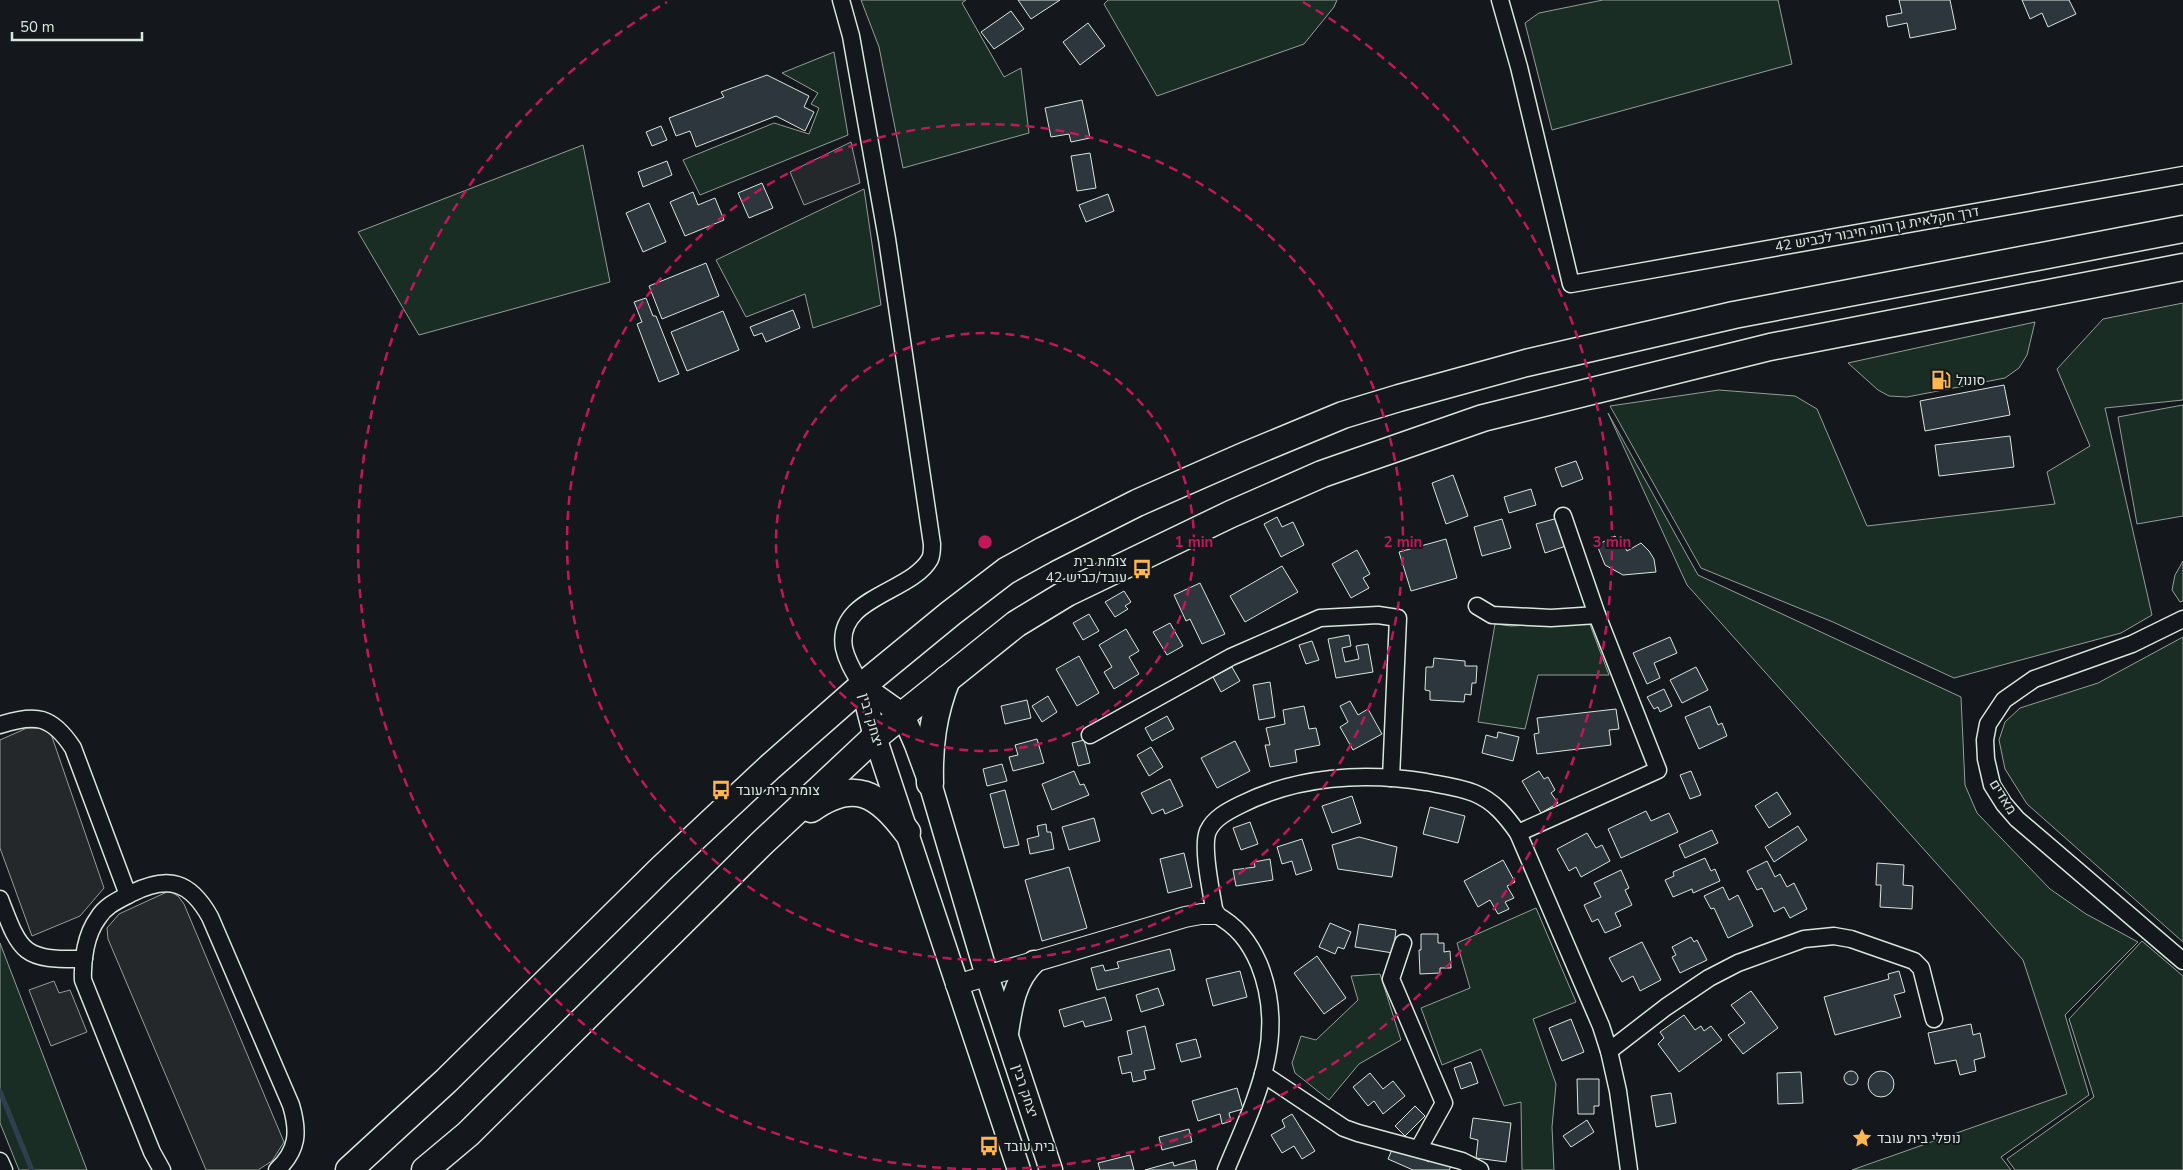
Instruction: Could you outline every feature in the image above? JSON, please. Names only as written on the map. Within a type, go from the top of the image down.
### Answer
[{"type":"highway","points":[[349,1170],[446,1082],[676,856],[770,767],[862,686],[951,612],[1006,571],[1138,503],[1343,415],[1526,364],[1734,315],[2183,229]]},
{"type":"highway","points":[[425,1170],[468,1134],[761,844],[875,737],[1016,624],[1066,593],[1231,514],[1322,474],[1483,418],[1770,348],[2183,267]]},
{"type":"highway","points":[[930,783],[929,750],[933,719],[947,678]]},
{"type":"highway","points":[[761,844],[824,800],[843,794],[858,793],[885,805],[907,832]]},
{"type":"main road","name":"יצחק רבין","points":[[862,686],[903,715],[930,783],[987,976],[1051,1170]]},
{"type":"main road","name":"יצחק רבין","points":[[862,686],[875,737],[1019,1170]]},
{"type":"main road","points":[[1006,1036],[1017,986],[1034,962]]},
{"type":"street","points":[[842,0],[849,26],[887,239],[932,544],[931,557],[921,571],[866,603],[852,616],[844,631],[844,647],[849,663],[862,686]]},
{"type":"street","name":"דרך חקלאית גן רווה חיבור לכביש 42","points":[[1500,0],[1519,67],[1571,284],[2183,175]]},
{"type":"street","points":[[1518,833],[1658,770],[1597,615],[1563,516]]},
{"type":"street","points":[[1477,606],[1492,615],[1550,618],[1597,615]]},
{"type":"street","points":[[1090,735],[1231,656],[1320,618],[1378,615],[1398,618],[1391,778]]},
{"type":"street","name":"מאדים","points":[[2183,619],[2132,644],[2034,679],[2017,690],[2000,705],[1988,724],[1985,740],[1986,759],[1992,785],[2004,804],[2017,819],[2183,961]]},
{"type":"street","points":[[0,725],[28,717],[43,719],[53,724],[64,734],[73,748],[128,895]]},
{"type":"street","points":[[1215,914],[1206,840],[1211,826],[1220,817],[1250,800],[1297,785],[1344,778],[1391,778],[1435,784],[1475,793],[1490,801],[1502,811],[1518,833],[1596,1010],[1609,1051],[1618,1091],[1629,1170]]},
{"type":"street","points":[[162,1170],[153,1156],[83,980],[84,959],[89,935],[96,919],[105,909],[145,886],[170,882],[183,886],[197,896],[210,917],[296,1121],[297,1136],[291,1151],[277,1170]]},
{"type":"street","points":[[0,899],[13,934],[22,947],[35,955],[51,958],[84,959]]},
{"type":"street","points":[[956,985],[1185,917],[1215,914],[1235,926],[1246,939],[1262,973],[1267,989],[1271,1020],[1269,1051],[1263,1074],[1226,1170]]},
{"type":"street","points":[[1609,1051],[1666,1007],[1709,978],[1738,963],[1804,939],[1834,936],[1852,939],[1914,961],[1921,968],[1934,1020]]},
{"type":"street","points":[[1403,943],[1391,979],[1444,1103],[1419,1148]]},
{"type":"street","points":[[1263,1074],[1344,1128],[1462,1161],[1480,1170]]},
{"type":"street","points":[[0,1161],[4,1170]]},
{"type":"green space","points":[[861,0],[966,0],[962,3],[1004,77],[1021,68],[1029,133],[903,168],[879,47]]},
{"type":"green space","points":[[1108,0],[1337,0],[1334,7],[1304,44],[1157,96],[1104,4]]},
{"type":"green space","points":[[1603,0],[1778,0],[1792,64],[1552,130],[1525,23],[1539,13]]},
{"type":"green space","points":[[834,52],[848,135],[700,195],[683,160],[774,123],[809,134],[819,108],[811,104],[818,93],[782,73]]},
{"type":"green space","points":[[583,145],[610,282],[419,335],[358,232]]},
{"type":"green space","points":[[864,189],[881,305],[813,328],[805,294],[746,317],[716,260]]},
{"type":"green space","points":[[2183,303],[2183,400],[2105,408],[2152,615],[2121,633],[1954,678],[1833,622],[1701,568],[1610,406],[1719,390],[1795,396],[1817,409],[1867,526],[2055,504],[2047,472],[2090,446],[2057,369],[2103,319]]},
{"type":"green space","points":[[2035,322],[2027,355],[2019,368],[2005,378],[1907,397],[1889,396],[1878,390],[1848,363]]},
{"type":"green space","points":[[2183,405],[2183,516],[2137,524],[2118,417]]},
{"type":"green space","points":[[1608,413],[1698,575],[1961,697],[1965,785],[1977,813],[2050,889],[2086,914],[2138,942],[2065,1015],[2089,1095],[2001,1157],[2011,1170],[1852,1170],[2067,1094],[2023,960],[1687,585]]},
{"type":"green space","points":[[2183,561],[2183,601],[2180,602],[2172,590],[2175,575]]},
{"type":"green space","points":[[1589,622],[1609,675],[1538,675],[1525,729],[1478,722],[1495,624],[1511,626]]},
{"type":"green space","points":[[2183,637],[2183,942],[2027,804],[2005,769],[1999,740],[2005,722],[2020,708],[2098,683]]},
{"type":"green space","points":[[1536,908],[1576,1002],[1533,1019],[1556,1084],[1552,1127],[1554,1170],[1522,1170],[1521,1102],[1504,1106],[1481,1049],[1442,1065],[1421,1008],[1470,988],[1457,943]]},
{"type":"green space","points":[[2142,941],[2183,976],[2183,1170],[2015,1170],[2007,1159],[2094,1097],[2069,1019]]},
{"type":"green space","points":[[0,943],[87,1170],[19,1170],[0,1123]]},
{"type":"green space","points":[[1380,974],[1401,1040],[1359,1064],[1329,1100],[1295,1073],[1292,1063],[1301,1036],[1316,1040],[1358,1000],[1351,976]]},
{"type":"shaded area","points":[[851,142],[860,183],[804,205],[790,172]]},
{"type":"shaded area","points":[[27,728],[39,728],[51,734],[104,888],[80,916],[32,936],[0,848],[0,740]]},
{"type":"shaded area","points":[[169,891],[178,896],[184,904],[284,1142],[272,1161],[258,1170],[206,1170],[108,939],[107,928],[119,914]]},
{"type":"shaded area","points":[[54,981],[59,993],[70,990],[87,1032],[51,1046],[29,990]]},
{"type":"building","points":[[1018,0],[1060,0],[1031,19]]},
{"type":"building","points":[[1899,0],[1950,0],[1956,29],[1910,38],[1907,23],[1888,27],[1886,16],[1902,13]]},
{"type":"building","points":[[2022,0],[2069,0],[2076,14],[2048,27],[2042,13],[2030,19]]},
{"type":"building","points":[[1011,11],[1024,29],[994,49],[981,32]]},
{"type":"building","points":[[1088,23],[1105,46],[1080,65],[1063,42]]},
{"type":"building","points":[[767,75],[809,96],[804,107],[814,112],[805,131],[776,116],[696,147],[690,131],[676,136],[669,118],[724,97],[721,92]]},
{"type":"building","points":[[1082,100],[1090,138],[1071,142],[1069,134],[1051,137],[1045,108]]},
{"type":"building","points":[[661,126],[667,140],[652,146],[646,132]]},
{"type":"building","points":[[1090,153],[1096,188],[1077,191],[1071,156]]},
{"type":"building","points":[[667,161],[672,175],[643,187],[638,172]]},
{"type":"building","points":[[762,183],[773,208],[749,218],[738,193]]},
{"type":"building","points":[[693,192],[698,205],[715,198],[724,220],[685,236],[670,202]]},
{"type":"building","points":[[1108,194],[1114,211],[1086,222],[1079,205]]},
{"type":"building","points":[[649,203],[666,242],[643,252],[626,213]]},
{"type":"building","points":[[706,263],[719,296],[662,319],[649,286]]},
{"type":"building","points":[[646,298],[653,316],[656,316],[679,374],[659,382],[637,324],[642,322],[634,302]]},
{"type":"building","points":[[793,310],[800,328],[766,342],[762,333],[754,336],[750,327]]},
{"type":"building","points":[[723,311],[739,350],[687,371],[671,332]]},
{"type":"building","points":[[2004,385],[2010,415],[1925,431],[1920,401]]},
{"type":"building","points":[[2010,436],[2014,467],[1939,476],[1935,445]]},
{"type":"building","points":[[1576,461],[1583,479],[1562,487],[1555,468]]},
{"type":"building","points":[[1453,475],[1468,516],[1446,524],[1432,483]]},
{"type":"building","points":[[1531,489],[1536,505],[1509,513],[1504,497]]},
{"type":"building","points":[[1277,517],[1282,527],[1293,522],[1304,545],[1281,557],[1264,524]]},
{"type":"building","points":[[1558,518],[1566,546],[1545,553],[1536,524]]},
{"type":"building","points":[[1502,519],[1511,548],[1482,556],[1474,527]]},
{"type":"building","points":[[1615,536],[1620,545],[1623,544],[1627,551],[1641,543],[1654,559],[1656,572],[1623,575],[1605,565],[1597,545]]},
{"type":"building","points":[[1446,539],[1457,578],[1411,591],[1399,552]]},
{"type":"building","points":[[1357,550],[1370,574],[1363,578],[1369,588],[1351,598],[1332,564]]},
{"type":"building","points":[[1282,566],[1298,592],[1245,622],[1230,596]]},
{"type":"building","points":[[1200,583],[1225,634],[1202,644],[1190,619],[1186,621],[1174,595]]},
{"type":"building","points":[[1124,591],[1131,602],[1125,606],[1128,609],[1115,617],[1105,602]]},
{"type":"building","points":[[1089,614],[1099,631],[1083,640],[1073,623]]},
{"type":"building","points":[[1170,623],[1183,646],[1167,655],[1153,632]]},
{"type":"building","points":[[1126,629],[1139,651],[1129,657],[1139,674],[1114,689],[1104,672],[1112,667],[1099,645]]},
{"type":"building","points":[[1349,635],[1351,646],[1342,648],[1345,662],[1359,659],[1356,646],[1368,644],[1373,672],[1336,678],[1328,639]]},
{"type":"building","points":[[1670,637],[1677,653],[1654,663],[1660,678],[1647,684],[1633,653]]},
{"type":"building","points":[[1312,641],[1319,660],[1306,664],[1299,645]]},
{"type":"building","points":[[1079,656],[1099,693],[1077,706],[1056,669]]},
{"type":"building","points":[[1434,658],[1465,661],[1465,666],[1477,666],[1476,683],[1472,683],[1471,695],[1465,694],[1464,702],[1430,700],[1430,691],[1425,690],[1426,667],[1433,667]]},
{"type":"building","points":[[1232,667],[1240,681],[1221,692],[1213,677]]},
{"type":"building","points":[[1696,667],[1708,690],[1682,703],[1670,680]]},
{"type":"building","points":[[1270,682],[1275,717],[1259,720],[1253,685]]},
{"type":"building","points":[[1664,689],[1672,706],[1660,712],[1658,707],[1654,709],[1647,697]]},
{"type":"building","points":[[1048,696],[1057,712],[1042,722],[1032,706]]},
{"type":"building","points":[[1027,700],[1031,718],[1005,724],[1001,706]]},
{"type":"building","points":[[1350,701],[1358,715],[1368,709],[1382,734],[1353,750],[1340,727],[1348,722],[1340,706]]},
{"type":"building","points":[[1304,706],[1309,729],[1316,728],[1320,745],[1295,750],[1297,762],[1270,767],[1265,745],[1270,745],[1266,728],[1285,724],[1283,710]]},
{"type":"building","points":[[1710,706],[1718,725],[1722,723],[1727,736],[1699,749],[1685,717]]},
{"type":"building","points":[[1616,709],[1619,729],[1609,730],[1611,745],[1537,754],[1534,734],[1539,733],[1537,718]]},
{"type":"building","points":[[1167,716],[1174,729],[1152,741],[1145,728]]},
{"type":"building","points":[[1498,732],[1519,737],[1513,761],[1482,753],[1486,735],[1497,738]]},
{"type":"building","points":[[1037,739],[1044,763],[1013,771],[1009,757],[1018,755],[1015,745]]},
{"type":"building","points":[[1084,740],[1090,763],[1078,766],[1072,743]]},
{"type":"building","points":[[1235,741],[1250,771],[1217,788],[1201,758]]},
{"type":"building","points":[[1151,747],[1163,767],[1149,776],[1137,755]]},
{"type":"building","points":[[1002,764],[1007,781],[987,786],[983,769]]},
{"type":"building","points":[[1074,771],[1080,785],[1084,784],[1089,795],[1052,810],[1042,784]]},
{"type":"building","points":[[1539,771],[1544,779],[1548,777],[1555,790],[1551,793],[1558,803],[1541,813],[1522,781]]},
{"type":"building","points":[[1691,771],[1701,795],[1690,799],[1680,775]]},
{"type":"building","points":[[1170,779],[1183,806],[1165,814],[1163,809],[1152,814],[1141,793]]},
{"type":"building","points":[[1005,790],[1019,845],[1004,848],[990,794]]},
{"type":"building","points":[[1777,792],[1791,814],[1769,828],[1755,806]]},
{"type":"building","points":[[1352,796],[1361,823],[1332,833],[1322,806]]},
{"type":"building","points":[[1430,807],[1465,816],[1458,843],[1423,834]]},
{"type":"building","points":[[1646,811],[1651,821],[1669,813],[1678,832],[1621,858],[1608,829]]},
{"type":"building","points":[[1094,818],[1100,841],[1069,850],[1062,827]]},
{"type":"building","points":[[1250,822],[1258,844],[1241,850],[1233,828]]},
{"type":"building","points":[[1046,824],[1047,832],[1051,832],[1054,849],[1030,854],[1027,839],[1039,836],[1037,826]]},
{"type":"building","points":[[1798,826],[1807,840],[1774,862],[1765,847]]},
{"type":"building","points":[[1712,830],[1718,843],[1685,858],[1679,845]]},
{"type":"building","points":[[1587,833],[1596,848],[1602,845],[1610,861],[1581,877],[1576,867],[1569,871],[1557,849]]},
{"type":"building","points":[[1359,837],[1397,847],[1392,877],[1338,869],[1332,845]]},
{"type":"building","points":[[1302,839],[1312,870],[1296,875],[1292,861],[1282,864],[1277,847]]},
{"type":"building","points":[[1184,853],[1192,887],[1168,893],[1160,859]]},
{"type":"building","points":[[1705,858],[1711,871],[1715,869],[1720,881],[1693,893],[1692,889],[1673,897],[1665,880],[1674,876],[1673,872]]},
{"type":"building","points":[[1270,859],[1273,880],[1236,886],[1233,870],[1255,867],[1254,862]]},
{"type":"building","points":[[1503,860],[1515,882],[1507,886],[1514,898],[1505,902],[1509,909],[1498,914],[1490,900],[1478,907],[1464,881]]},
{"type":"building","points":[[1767,861],[1775,877],[1780,874],[1787,887],[1794,883],[1807,909],[1790,918],[1784,907],[1774,912],[1762,888],[1757,890],[1747,871]]},
{"type":"building","points":[[1877,863],[1904,865],[1903,885],[1913,886],[1912,909],[1880,907],[1881,885],[1876,885]]},
{"type":"building","points":[[1069,867],[1087,928],[1042,941],[1025,880]]},
{"type":"building","points":[[1621,870],[1629,888],[1625,890],[1632,905],[1615,913],[1621,926],[1605,933],[1598,919],[1592,922],[1584,905],[1601,897],[1594,883]]},
{"type":"building","points":[[1723,887],[1729,900],[1738,895],[1753,926],[1728,938],[1714,908],[1711,909],[1704,896]]},
{"type":"building","points":[[1330,923],[1351,932],[1344,949],[1338,947],[1335,954],[1319,947]]},
{"type":"building","points":[[1359,924],[1396,930],[1393,953],[1355,947]]},
{"type":"building","points":[[1421,934],[1438,934],[1438,943],[1444,943],[1444,952],[1450,951],[1451,968],[1440,968],[1440,973],[1420,974],[1419,950],[1421,950]]},
{"type":"building","points":[[1691,937],[1694,942],[1697,940],[1707,960],[1680,973],[1672,957],[1676,955],[1672,947]]},
{"type":"building","points":[[1642,942],[1661,980],[1640,991],[1633,976],[1622,982],[1609,958]]},
{"type":"building","points":[[1170,949],[1175,970],[1097,990],[1091,968],[1103,965],[1105,971],[1119,968],[1117,962]]},
{"type":"building","points":[[1317,956],[1346,998],[1324,1014],[1294,973]]},
{"type":"building","points":[[1240,971],[1247,997],[1213,1006],[1206,979]]},
{"type":"building","points":[[1899,971],[1905,992],[1894,995],[1901,1017],[1835,1035],[1824,997],[1889,979],[1888,974]]},
{"type":"building","points":[[1158,988],[1164,1005],[1141,1012],[1136,995]]},
{"type":"building","points":[[1751,991],[1778,1028],[1743,1054],[1728,1035],[1745,1023],[1731,1005]]},
{"type":"building","points":[[1105,997],[1112,1020],[1085,1027],[1083,1021],[1064,1027],[1059,1010]]},
{"type":"building","points":[[1684,1015],[1695,1030],[1701,1026],[1704,1031],[1711,1026],[1722,1040],[1679,1072],[1658,1044],[1664,1038],[1660,1032]]},
{"type":"building","points":[[1571,1019],[1584,1052],[1562,1061],[1549,1028]]},
{"type":"building","points":[[1971,1024],[1973,1035],[1980,1033],[1985,1057],[1974,1060],[1976,1071],[1960,1075],[1956,1060],[1935,1064],[1928,1033]]},
{"type":"building","points":[[1145,1026],[1155,1069],[1144,1071],[1146,1079],[1133,1082],[1131,1072],[1122,1074],[1118,1057],[1132,1054],[1127,1031]]},
{"type":"building","points":[[1196,1039],[1201,1057],[1181,1062],[1176,1044]]},
{"type":"building","points":[[1471,1062],[1478,1083],[1461,1089],[1454,1068]]},
{"type":"building","points":[[1848,1071],[1854,1071],[1858,1078],[1854,1085],[1848,1085],[1844,1081],[1844,1075]]},
{"type":"building","points":[[1881,1071],[1890,1075],[1894,1084],[1890,1093],[1881,1097],[1872,1093],[1868,1084],[1872,1075]]},
{"type":"building","points":[[1801,1072],[1803,1103],[1778,1104],[1777,1073]]},
{"type":"building","points":[[1370,1073],[1383,1089],[1393,1081],[1405,1096],[1383,1114],[1374,1101],[1368,1106],[1353,1087]]},
{"type":"building","points":[[1577,1079],[1599,1079],[1599,1106],[1594,1106],[1594,1114],[1578,1114]]},
{"type":"building","points":[[1237,1088],[1243,1109],[1229,1113],[1231,1121],[1222,1124],[1220,1114],[1198,1121],[1192,1101]]},
{"type":"building","points":[[1671,1093],[1676,1123],[1656,1127],[1651,1096]]},
{"type":"building","points":[[1415,1106],[1425,1116],[1405,1136],[1395,1126]]},
{"type":"building","points":[[1292,1114],[1315,1151],[1302,1159],[1294,1146],[1282,1153],[1271,1135],[1285,1127],[1282,1120]]},
{"type":"building","points":[[1473,1118],[1511,1123],[1506,1162],[1476,1158],[1478,1140],[1470,1138]]},
{"type":"building","points":[[1587,1120],[1594,1132],[1571,1147],[1563,1136]]},
{"type":"building","points":[[1189,1129],[1192,1142],[1162,1150],[1159,1137]]},
{"type":"building","points":[[1394,1145],[1429,1162],[1431,1158],[1451,1167],[1449,1170],[1413,1170],[1388,1159]]},
{"type":"building","points":[[1130,1155],[1134,1170],[1100,1170],[1098,1163]]},
{"type":"building","points":[[1195,1160],[1197,1170],[1145,1170],[1173,1162],[1174,1166]]},
{"type":"waterway","points":[[0,1091],[32,1170]]},
{"type":"place","name":"סונול","points":[[1941,380]]},
{"type":"place","name":"צומת בית עובד/כביש 42","points":[[1142,569]]},
{"type":"place","name":"צומת בית עובד","points":[[721,790]]},
{"type":"place","name":"נופלי בית עובד","points":[[1862,1138]]},
{"type":"place","name":"בית עובד","points":[[989,1146]]}]
